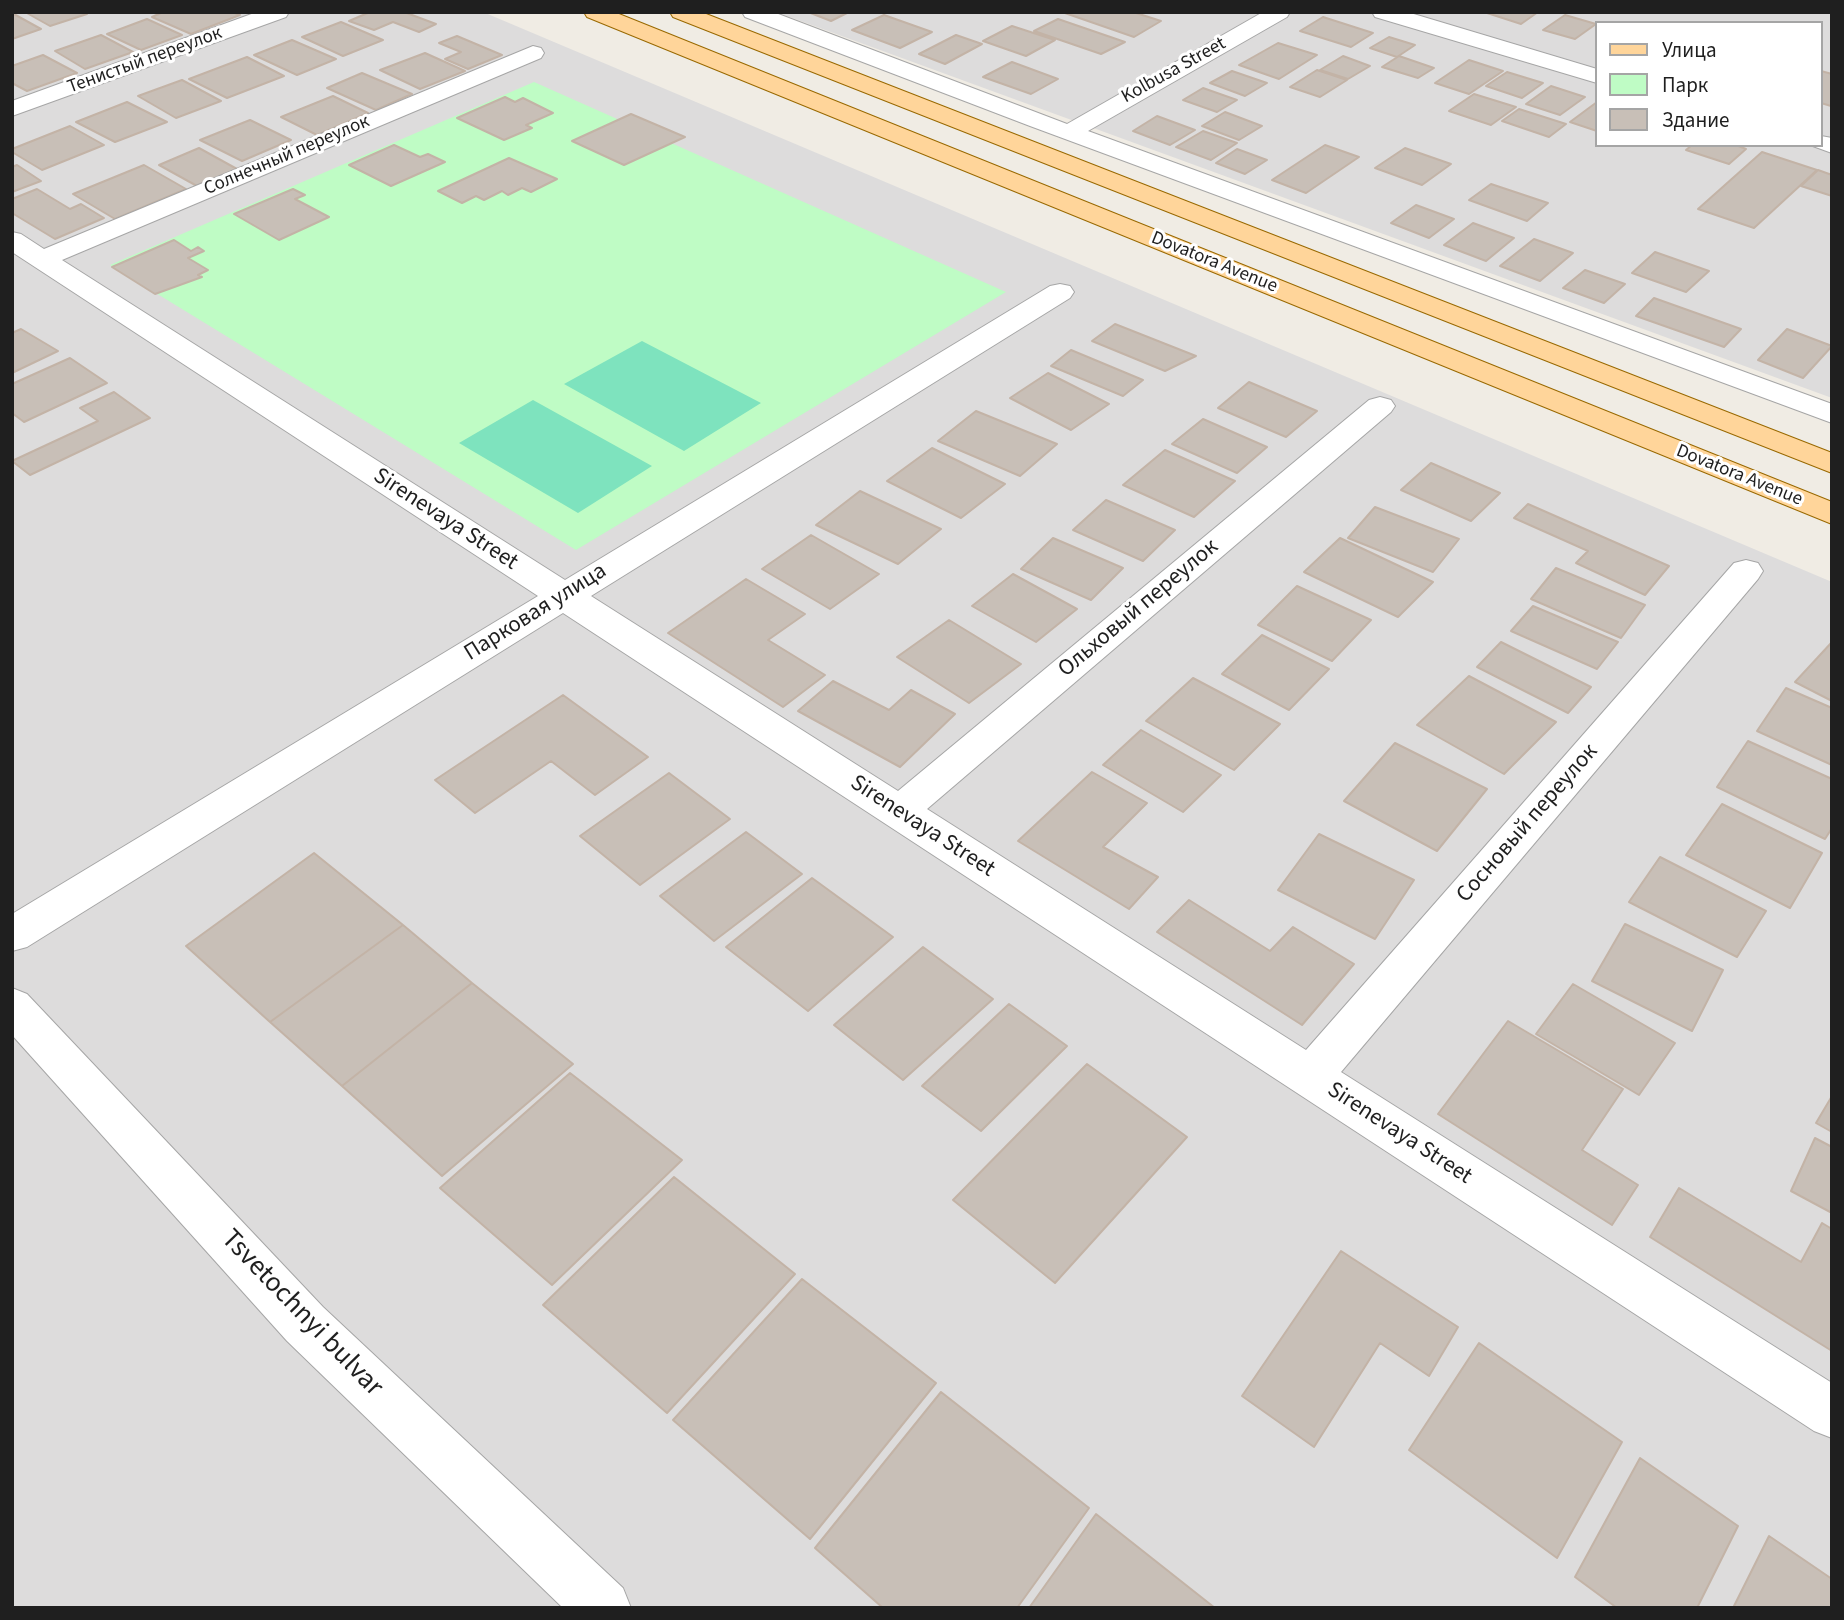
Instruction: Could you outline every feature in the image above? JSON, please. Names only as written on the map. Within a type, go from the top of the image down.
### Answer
[{"type":"main road","name":"Dovatora Avenue","points":[[595,12],[1832,514]]},
{"type":"main road","name":"Dovatora Avenue","points":[[681,12],[1832,464]]},
{"type":"street","name":"Тенистый переулок","points":[[12,109],[278,12]]},
{"type":"street","points":[[753,12],[1832,414]]},
{"type":"street","name":"Kolbusa Street","points":[[1070,132],[1279,12]]},
{"type":"street","points":[[1383,12],[1596,76]]},
{"type":"street","name":"Солнечный переулок","points":[[27,250],[533,53]]},
{"type":"street","name":"Sirenevaya Street","points":[[27,250],[1832,1413]]},
{"type":"street","name":"Парковая улица","points":[[12,935],[1060,292]]},
{"type":"street","name":"Ольховый переулок","points":[[899,811],[1380,406]]},
{"type":"street","name":"Сосновый переулок","points":[[1310,1077],[1746,571]]},
{"type":"street","name":"Tsvetochnyi bulvar","points":[[12,1006],[305,1324],[603,1608]]},
{"type":"shaded area","points":[[12,12],[483,12],[1832,582],[1832,1608],[12,1608]]},
{"type":"shaded area","points":[[776,12],[1832,12],[1832,398]]},
{"type":"green space","points":[[534,82],[1006,292],[576,550],[110,265]]},
{"type":"green space","points":[[642,341],[761,403],[684,451],[564,384]]},
{"type":"green space","points":[[533,400],[652,466],[578,513],[459,443]]},
{"type":"building","points":[[25,12],[83,12],[87,14],[50,26]]},
{"type":"building","points":[[163,12],[232,12],[240,15],[191,34],[152,17]]},
{"type":"building","points":[[370,12],[404,12],[436,24],[419,32],[393,22],[374,30],[349,21]]},
{"type":"building","points":[[808,12],[849,12],[831,21]]},
{"type":"building","points":[[1062,12],[1133,12],[1161,21],[1134,37]]},
{"type":"building","points":[[1484,12],[1538,12],[1521,24]]},
{"type":"building","points":[[12,13],[41,29],[12,39]]},
{"type":"building","points":[[884,15],[932,32],[900,48],[852,30]]},
{"type":"building","points":[[1565,15],[1596,24],[1575,39],[1543,30]]},
{"type":"building","points":[[1323,17],[1373,33],[1351,47],[1300,31]]},
{"type":"building","points":[[147,19],[182,35],[141,50],[107,34]]},
{"type":"building","points":[[1058,19],[1125,42],[1101,54],[1034,31]]},
{"type":"building","points":[[341,22],[383,40],[343,56],[302,37]]},
{"type":"building","points":[[1012,26],[1055,40],[1026,56],[983,41]]},
{"type":"building","points":[[101,35],[133,52],[85,69],[55,51]]},
{"type":"building","points":[[956,35],[982,44],[945,64],[919,54]]},
{"type":"building","points":[[457,36],[502,55],[468,69],[445,59],[461,52],[439,43]]},
{"type":"building","points":[[1389,37],[1415,45],[1397,57],[1370,48]]},
{"type":"building","points":[[292,40],[336,59],[297,75],[254,55]]},
{"type":"building","points":[[1278,43],[1317,55],[1279,79],[1239,65]]},
{"type":"building","points":[[425,53],[465,71],[420,89],[380,70]]},
{"type":"building","points":[[43,55],[77,73],[27,91],[12,83],[12,66]]},
{"type":"building","points":[[1343,56],[1370,66],[1348,79],[1320,70]]},
{"type":"building","points":[[1399,56],[1434,68],[1418,78],[1382,67]]},
{"type":"building","points":[[247,57],[284,76],[227,98],[189,79]]},
{"type":"building","points":[[1469,60],[1503,71],[1469,94],[1435,83]]},
{"type":"building","points":[[1012,62],[1058,79],[1031,94],[983,77]]},
{"type":"building","points":[[1317,70],[1347,80],[1320,97],[1290,87]]},
{"type":"building","points":[[1232,71],[1267,83],[1245,96],[1210,83]]},
{"type":"building","points":[[1507,72],[1543,83],[1522,98],[1486,86]]},
{"type":"building","points":[[1823,72],[1832,74],[1831,106],[1823,104]]},
{"type":"building","points":[[362,73],[412,94],[376,110],[327,88]]},
{"type":"building","points":[[182,80],[221,101],[176,118],[138,96]]},
{"type":"building","points":[[1551,86],[1585,97],[1560,115],[1526,104]]},
{"type":"building","points":[[1203,88],[1237,100],[1217,112],[1183,100]]},
{"type":"building","points":[[1474,94],[1516,107],[1491,125],[1449,111]]},
{"type":"building","points":[[333,96],[368,113],[317,135],[281,117]]},
{"type":"building","points":[[505,97],[515,102],[523,98],[553,113],[526,125],[532,128],[504,140],[457,118]]},
{"type":"building","points":[[127,102],[167,122],[115,142],[76,122]]},
{"type":"building","points":[[1596,103],[1596,131],[1570,122]]},
{"type":"building","points":[[1519,109],[1566,124],[1549,137],[1502,121]]},
{"type":"building","points":[[1225,112],[1262,126],[1239,140],[1202,126]]},
{"type":"building","points":[[631,114],[685,137],[624,165],[572,141]]},
{"type":"building","points":[[1157,116],[1195,130],[1170,145],[1133,131]]},
{"type":"building","points":[[250,120],[291,140],[242,161],[200,140]]},
{"type":"building","points":[[70,126],[104,145],[42,170],[12,152],[12,149]]},
{"type":"building","points":[[1203,131],[1237,143],[1211,160],[1176,147]]},
{"type":"building","points":[[394,145],[420,157],[428,154],[445,162],[391,186],[349,165]]},
{"type":"building","points":[[1325,145],[1359,157],[1306,193],[1272,180]]},
{"type":"building","points":[[1690,147],[1746,149],[1729,164],[1686,150]]},
{"type":"building","points":[[199,148],[237,169],[197,186],[159,165]]},
{"type":"building","points":[[1405,148],[1451,164],[1422,185],[1375,168]]},
{"type":"building","points":[[1237,149],[1267,160],[1245,174],[1216,163]]},
{"type":"building","points":[[1762,152],[1817,170],[1754,228],[1698,209]]},
{"type":"building","points":[[509,158],[557,179],[531,192],[522,188],[508,195],[502,191],[484,200],[476,196],[462,203],[438,191]]},
{"type":"building","points":[[17,165],[41,181],[12,192],[12,167]]},
{"type":"building","points":[[144,165],[186,189],[115,219],[73,194]]},
{"type":"building","points":[[1818,170],[1832,175],[1832,196],[1801,186]]},
{"type":"building","points":[[1491,184],[1548,203],[1527,221],[1469,200]]},
{"type":"building","points":[[37,189],[70,209],[81,204],[104,218],[55,239],[12,213],[12,199]]},
{"type":"building","points":[[293,189],[305,195],[295,199],[329,217],[279,240],[234,214]]},
{"type":"building","points":[[1416,205],[1454,219],[1429,238],[1391,223]]},
{"type":"building","points":[[1473,223],[1514,238],[1486,261],[1444,245]]},
{"type":"building","points":[[1534,239],[1573,253],[1540,281],[1500,266]]},
{"type":"building","points":[[174,240],[191,251],[198,247],[204,251],[188,258],[208,270],[198,275],[202,277],[155,294],[112,267]]},
{"type":"building","points":[[1655,252],[1709,271],[1686,292],[1632,273]]},
{"type":"building","points":[[1585,270],[1625,284],[1604,303],[1563,288]]},
{"type":"building","points":[[1654,298],[1741,329],[1724,347],[1636,316]]},
{"type":"building","points":[[1115,324],[1196,356],[1165,371],[1092,341]]},
{"type":"building","points":[[21,329],[58,351],[12,373],[12,333]]},
{"type":"building","points":[[1787,329],[1832,346],[1803,378],[1758,360]]},
{"type":"building","points":[[1071,350],[1143,380],[1123,396],[1051,366]]},
{"type":"building","points":[[70,358],[107,383],[24,422],[12,413],[12,384]]},
{"type":"building","points":[[1048,373],[1109,404],[1071,430],[1010,398]]},
{"type":"building","points":[[1249,382],[1317,411],[1286,437],[1218,408]]},
{"type":"building","points":[[114,392],[150,418],[30,475],[12,461],[98,421],[80,408]]},
{"type":"building","points":[[976,411],[1057,444],[1020,476],[938,441]]},
{"type":"building","points":[[1203,419],[1267,447],[1237,473],[1172,444]]},
{"type":"building","points":[[932,448],[1005,484],[961,518],[887,481]]},
{"type":"building","points":[[1165,450],[1235,481],[1194,517],[1123,485]]},
{"type":"building","points":[[1431,463],[1500,493],[1471,521],[1401,490]]},
{"type":"building","points":[[860,491],[941,529],[898,564],[816,525]]},
{"type":"building","points":[[1106,500],[1175,530],[1143,561],[1073,530]]},
{"type":"building","points":[[1528,504],[1669,566],[1645,595],[1576,563],[1588,551],[1514,518]]},
{"type":"building","points":[[1375,507],[1459,539],[1433,572],[1348,538]]},
{"type":"building","points":[[811,535],[879,574],[830,609],[762,569]]},
{"type":"building","points":[[1053,538],[1123,568],[1091,600],[1021,569]]},
{"type":"building","points":[[1340,538],[1433,582],[1398,617],[1304,572]]},
{"type":"building","points":[[1556,568],[1645,605],[1621,638],[1531,599]]},
{"type":"building","points":[[1013,574],[1077,609],[1036,642],[972,606]]},
{"type":"building","points":[[746,579],[805,614],[768,640],[825,675],[783,707],[668,633]]},
{"type":"building","points":[[1297,586],[1371,620],[1332,661],[1258,625]]},
{"type":"building","points":[[1533,606],[1618,642],[1597,669],[1511,631]]},
{"type":"building","points":[[949,620],[1021,664],[969,703],[897,657]]},
{"type":"building","points":[[1262,635],[1329,669],[1289,710],[1222,674]]},
{"type":"building","points":[[1501,642],[1591,687],[1568,713],[1477,667]]},
{"type":"building","points":[[1832,642],[1832,701],[1795,682]]},
{"type":"building","points":[[1469,676],[1556,722],[1504,774],[1417,725]]},
{"type":"building","points":[[1193,678],[1280,724],[1234,770],[1146,721]]},
{"type":"building","points":[[833,681],[889,710],[911,690],[955,714],[900,767],[798,711]]},
{"type":"building","points":[[1786,688],[1832,708],[1832,765],[1757,731]]},
{"type":"building","points":[[563,695],[648,757],[595,795],[551,761],[475,813],[435,780]]},
{"type":"building","points":[[1141,730],[1221,775],[1183,812],[1103,765]]},
{"type":"building","points":[[1748,741],[1832,779],[1832,828],[1825,839],[1717,787]]},
{"type":"building","points":[[1395,743],[1487,789],[1437,851],[1344,801]]},
{"type":"building","points":[[1092,772],[1147,803],[1103,847],[1158,877],[1129,909],[1018,841]]},
{"type":"building","points":[[669,773],[730,819],[640,885],[580,836]]},
{"type":"building","points":[[1722,804],[1822,853],[1790,908],[1686,855]]},
{"type":"building","points":[[746,832],[802,874],[714,941],[660,896]]},
{"type":"building","points":[[1319,834],[1414,880],[1375,939],[1278,890]]},
{"type":"building","points":[[314,853],[403,925],[270,1022],[186,946]]},
{"type":"building","points":[[1660,857],[1766,911],[1737,957],[1629,902]]},
{"type":"building","points":[[812,878],[893,937],[808,1011],[726,947]]},
{"type":"building","points":[[1189,900],[1270,951],[1293,927],[1354,964],[1302,1025],[1157,932]]},
{"type":"building","points":[[1625,924],[1723,970],[1692,1031],[1592,981]]},
{"type":"building","points":[[403,925],[472,983],[342,1086],[270,1022]]},
{"type":"building","points":[[923,947],[993,999],[903,1080],[834,1025]]},
{"type":"building","points":[[472,983],[573,1064],[442,1176],[342,1086]]},
{"type":"building","points":[[1573,984],[1675,1043],[1639,1095],[1536,1034]]},
{"type":"building","points":[[1009,1004],[1067,1046],[981,1131],[922,1086]]},
{"type":"building","points":[[1508,1021],[1623,1089],[1582,1150],[1638,1185],[1612,1225],[1438,1114]]},
{"type":"building","points":[[1087,1064],[1187,1137],[1055,1283],[953,1200]]},
{"type":"building","points":[[570,1073],[682,1160],[552,1285],[440,1188]]},
{"type":"building","points":[[1832,1096],[1832,1132],[1816,1123]]},
{"type":"building","points":[[1815,1138],[1832,1147],[1832,1213],[1791,1191]]},
{"type":"building","points":[[674,1177],[795,1274],[667,1413],[543,1305]]},
{"type":"building","points":[[1679,1188],[1801,1262],[1822,1223],[1832,1229],[1832,1351],[1650,1237]]},
{"type":"building","points":[[1341,1251],[1458,1327],[1429,1376],[1380,1343],[1314,1447],[1242,1396]]},
{"type":"building","points":[[802,1279],[936,1383],[810,1539],[673,1420]]},
{"type":"building","points":[[1479,1343],[1622,1442],[1557,1558],[1409,1450]]},
{"type":"building","points":[[941,1392],[1089,1508],[1017,1608],[883,1608],[815,1548]]},
{"type":"building","points":[[1640,1458],[1738,1526],[1697,1608],[1617,1608],[1575,1577]]},
{"type":"building","points":[[1096,1514],[1215,1608],[1029,1608]]},
{"type":"building","points":[[1769,1536],[1832,1579],[1832,1608],[1733,1608]]}]
